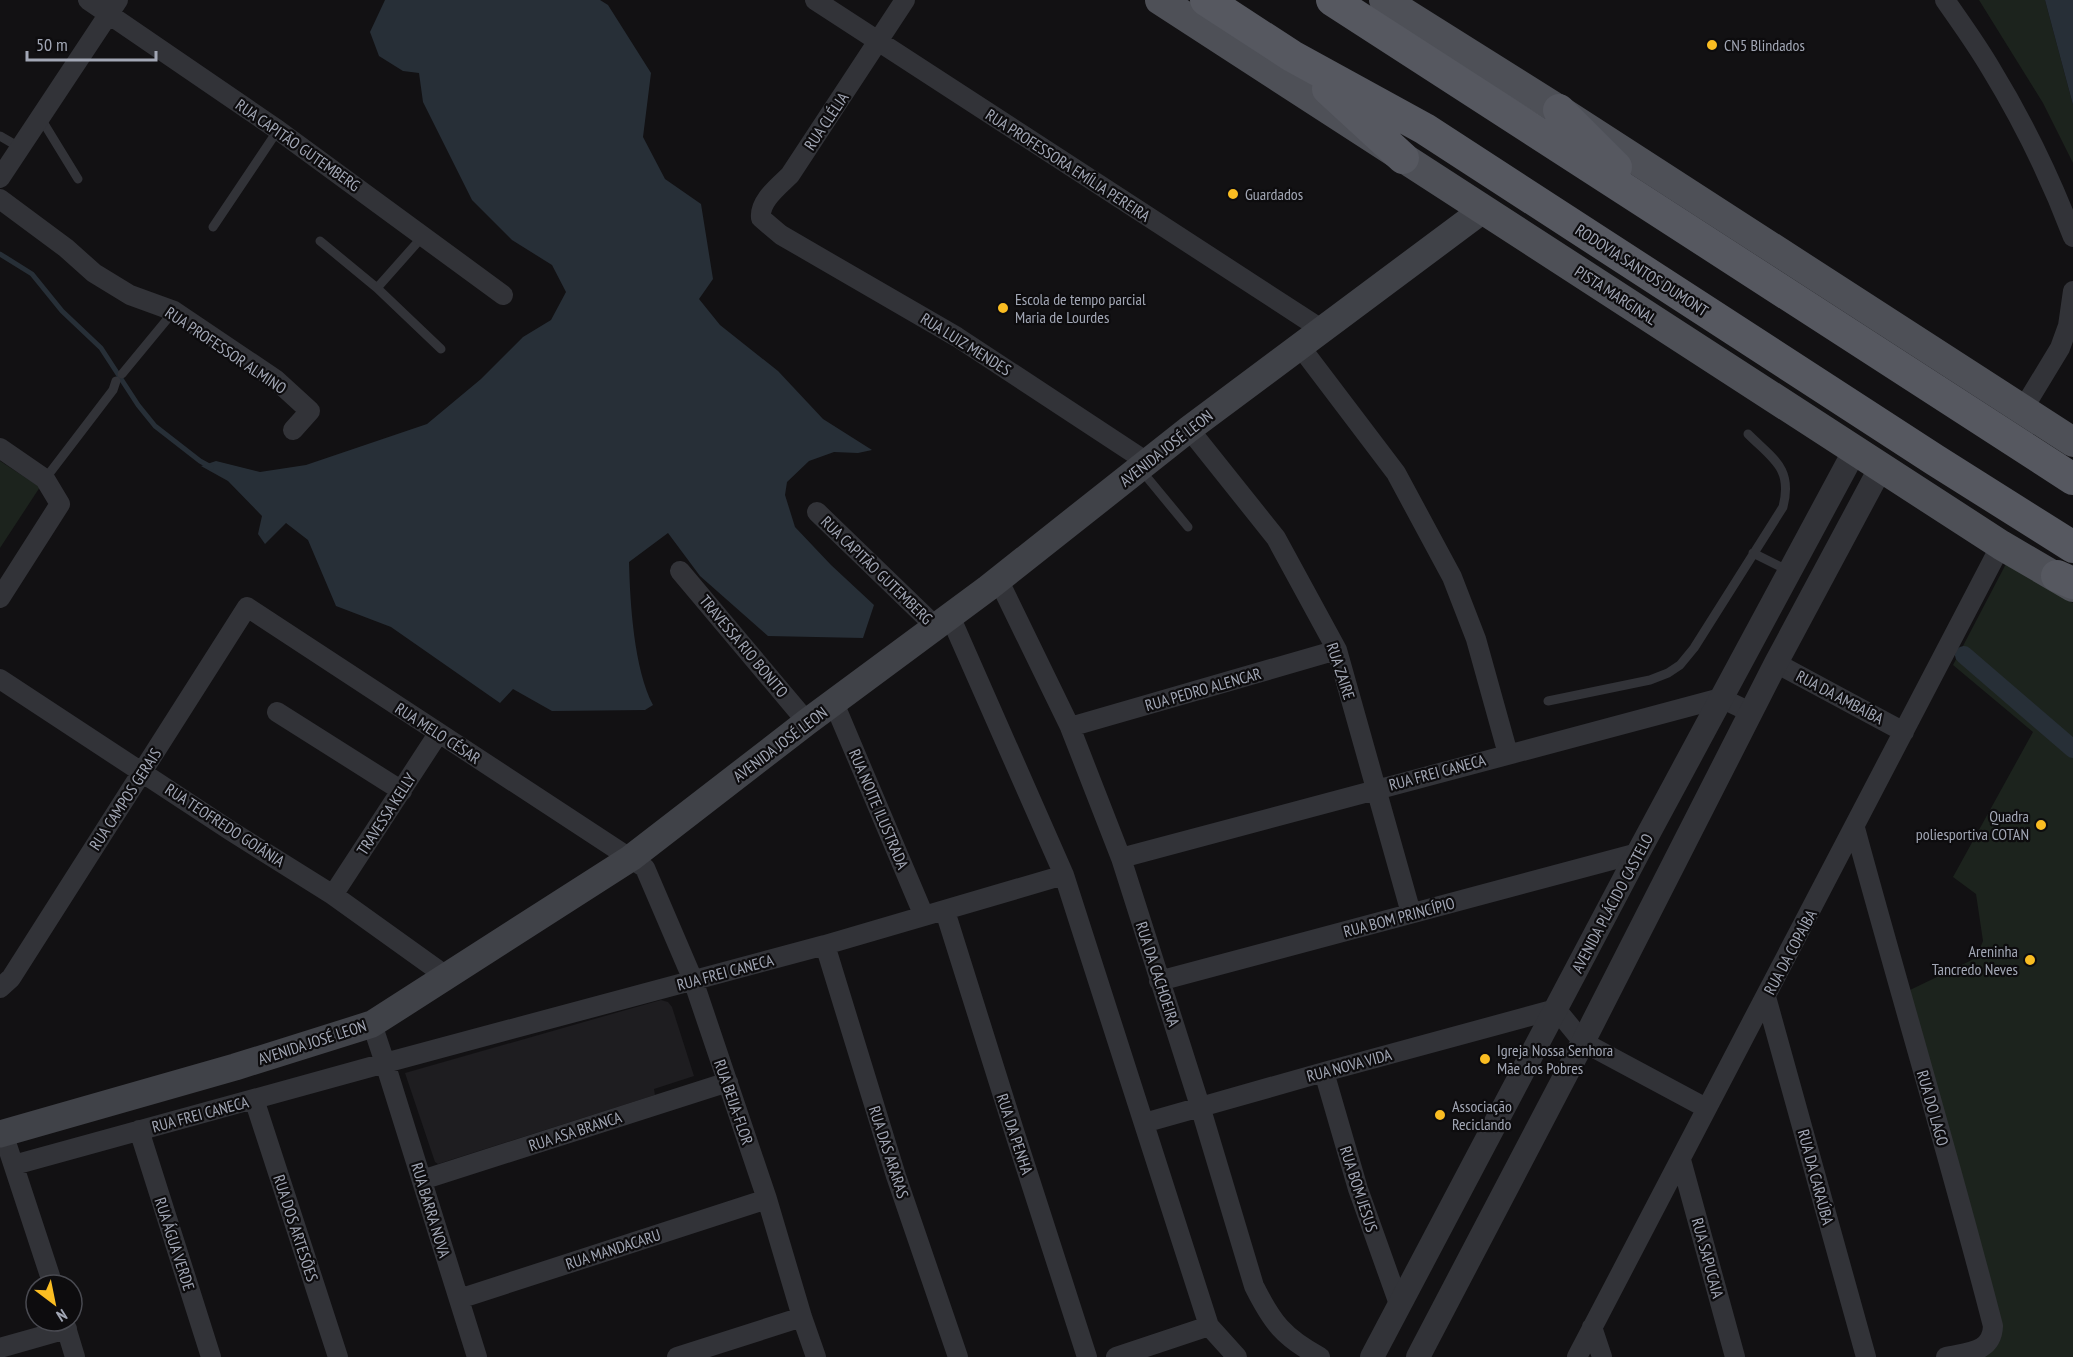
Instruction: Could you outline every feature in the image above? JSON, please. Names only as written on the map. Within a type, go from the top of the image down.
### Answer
[{"type":"highway","name":"RODOVIA SANTOS DUMONT","points":[[1206,0],[1292,56],[1425,129],[2073,547]]},
{"type":"highway","points":[[1332,0],[2073,479]]},
{"type":"highway","points":[[1292,56],[1403,158]]},
{"type":"highway","points":[[1559,110],[1656,208]]},
{"type":"main road","name":"PISTA MARGINAL","points":[[1160,0],[2001,545],[2068,582]]},
{"type":"main road","points":[[1384,0],[1559,110],[2073,442]]},
{"type":"main road","name":"AVENIDA JOSÉ LEON","points":[[1,1133],[235,1067],[372,1024],[631,858],[807,722],[993,584],[1299,345],[1484,209]]},
{"type":"street","name":"RUA CAPITÃO GUTEMBERG","points":[[88,0],[114,7],[503,295]]},
{"type":"street","name":"RUA PROFESSORA EMÍLIA PEREIRA","points":[[815,0],[1321,329]]},
{"type":"street","name":"RUA CLÉLIA","points":[[781,235],[763,221],[761,209],[766,200],[790,175],[905,0]]},
{"type":"street","points":[[1946,0],[1991,68],[2033,144],[2055,189],[2073,237]]},
{"type":"street","points":[[0,178],[114,7]]},
{"type":"street","name":"RUA PROFESSOR ALMINO","points":[[0,199],[103,279],[130,295],[174,311],[275,379],[310,411],[293,430]]},
{"type":"street","name":"RUA LUIZ MENDES","points":[[781,235],[957,337],[1143,465]]},
{"type":"street","points":[[2023,409],[2060,348],[2068,326],[2073,291]]},
{"type":"street","points":[[1299,345],[1396,473],[1452,577],[1476,639],[1508,754]]},
{"type":"street","name":"RUA ZAIRE","points":[[1189,429],[1276,538],[1337,650],[1411,913]]},
{"type":"street","points":[[0,448],[45,479],[60,504],[0,598]]},
{"type":"street","name":"AVENIDA PLÁCIDO CASTELO","points":[[1372,1357],[1788,571],[1855,450]]},
{"type":"street","points":[[1418,1357],[1583,1042],[1776,663],[1881,467]]},
{"type":"street","name":"RUA CAPITÃO GUTEMBERG","points":[[817,512],[950,617]]},
{"type":"street","name":"RUA DA COPAÍBA","points":[[1576,1357],[1855,828],[2001,545]]},
{"type":"street","name":"TRAVESSA RIO BONITO","points":[[680,571],[807,722]]},
{"type":"street","name":"RUA DA CACHOEIRA","points":[[993,584],[1070,727],[1121,858],[1160,981],[1191,1108],[1254,1286],[1267,1311],[1282,1332],[1301,1347],[1320,1357]]},
{"type":"street","name":"RUA MELO CÉSAR","points":[[247,607],[438,734],[631,858]]},
{"type":"street","name":"RUA CAMPOS GERAIS","points":[[0,988],[11,978],[247,607]]},
{"type":"street","points":[[950,617],[1064,875],[1147,1122],[1209,1326],[1237,1357]]},
{"type":"street","name":"RUA PEDRO ALENCAR","points":[[1070,727],[1337,650]]},
{"type":"street","name":"RUA DA AMBAÍBA","points":[[1776,663],[1904,732]]},
{"type":"street","name":"RUA TEOFREDO GOIÂNIA","points":[[0,680],[333,895],[446,976]]},
{"type":"street","points":[[1721,698],[1752,713]]},
{"type":"street","name":"RUA FREI CANECA","points":[[1121,858],[1721,698]]},
{"type":"street","name":"RUA NOITE ILUSTRADA","points":[[834,703],[924,916]]},
{"type":"street","points":[[277,712],[402,791]]},
{"type":"street","name":"TRAVESSA KELLY","points":[[333,895],[438,734]]},
{"type":"street","name":"RUA DO LAGO","points":[[1855,828],[1993,1326],[1990,1342],[1983,1347],[1946,1357]]},
{"type":"street","name":"RUA BOM PRINCÍPIO","points":[[1160,981],[1638,853]]},
{"type":"street","name":"RUA BEIJA-FLOR","points":[[631,858],[645,868],[693,980],[767,1199],[816,1357]]},
{"type":"street","name":"RUA FREI CANECA","points":[[14,1165],[825,945],[1064,875]]},
{"type":"street","name":"RUA DA PENHA","points":[[945,910],[1088,1357]]},
{"type":"street","name":"RUA DAS ARARAS","points":[[825,945],[896,1176],[958,1357]]},
{"type":"street","name":"RUA DA CARAÚBA","points":[[1766,997],[1866,1357]]},
{"type":"street","points":[[1556,1010],[1583,1042],[1706,1108]]},
{"type":"street","name":"RUA NOVA VIDA","points":[[1147,1122],[1191,1108],[1556,1010]]},
{"type":"street","points":[[372,1024],[385,1063]]},
{"type":"street","name":"RUA BARRA NOVA","points":[[385,1063],[477,1357]]},
{"type":"street","name":"RUA BOM JESUS","points":[[1324,1072],[1358,1189],[1399,1304]]},
{"type":"street","name":"RUA ASA BRANCA","points":[[422,1180],[728,1082]]},
{"type":"street","name":"RUA DOS ARTESÕES","points":[[254,1099],[338,1357]]},
{"type":"street","name":"RUA ÁGUA VERDE","points":[[139,1130],[211,1357]]},
{"type":"street","points":[[1,1133],[14,1165],[49,1273]]},
{"type":"street","name":"RUA SAPUCAIA","points":[[1681,1160],[1735,1357]]},
{"type":"street","name":"RUA MANDACARU","points":[[459,1299],[767,1199]]},
{"type":"street","points":[[677,1357],[802,1317]]},
{"type":"street","points":[[1116,1357],[1209,1326]]},
{"type":"street","points":[[1592,1327],[1602,1357]]},
{"type":"street","points":[[0,1348],[43,1333]]},
{"type":"street","points":[[68,1333],[75,1357]]},
{"type":"lane","points":[[40,117],[78,179]]},
{"type":"lane","points":[[213,226],[278,130]]},
{"type":"lane","points":[[0,136],[19,147]]},
{"type":"lane","points":[[377,288],[424,235]]},
{"type":"lane","points":[[320,241],[377,288],[441,349]]},
{"type":"lane","points":[[45,479],[113,390],[119,378],[174,311]]},
{"type":"lane","points":[[1548,701],[1650,680],[1680,665],[1694,648],[1783,507],[1787,491],[1785,477],[1779,465],[1748,434]]},
{"type":"lane","points":[[1143,465],[1188,527]]},
{"type":"lane","points":[[1753,553],[1788,571]]},
{"type":"shaded area","points":[[385,0],[600,0],[608,5],[651,73],[643,137],[665,179],[701,204],[713,279],[699,299],[720,325],[778,371],[823,419],[872,450],[858,453],[834,452],[809,461],[787,482],[785,495],[795,527],[874,605],[863,638],[768,636],[700,576],[668,533],[629,562],[637,655],[653,705],[645,710],[552,711],[513,689],[500,703],[391,627],[336,606],[308,540],[286,523],[265,544],[258,534],[262,516],[228,481],[201,466],[216,461],[260,472],[306,465],[427,424],[481,379],[523,337],[551,320],[566,292],[552,265],[512,240],[472,200],[423,102],[419,73],[403,71],[379,56],[370,32]]},
{"type":"shaded area","points":[[1979,0],[2045,0],[2073,105],[2073,163],[2043,103]]},
{"type":"shaded area","points":[[2045,0],[2073,0],[2073,105]]},
{"type":"shaded area","points":[[0,461],[40,487],[0,548]]},
{"type":"shaded area","points":[[2008,560],[2073,603],[2073,1357],[1972,1357],[1990,1351],[1910,990],[1976,958],[1983,941],[1976,894],[1953,877],[2033,732],[1953,665]]},
{"type":"shaded area","points":[[661,1000],[668,1002],[672,1007],[694,1076],[654,1089],[655,1095],[438,1164],[435,1162],[405,1073]]},
{"type":"waterway","points":[[0,254],[32,274],[62,311],[101,348],[138,405],[155,426],[211,467]]},
{"type":"waterway","points":[[1964,655],[2073,749]]},
{"type":"place","name":"CN5 Blindados","points":[[1712,45]]},
{"type":"place","name":"Guardados","points":[[1233,194]]},
{"type":"place","name":"Escola de tempo parcial Maria de Lourdes","points":[[1003,308]]},
{"type":"place","name":"Quadra poliesportiva COTAN","points":[[2041,825]]},
{"type":"place","name":"Areninha Tancredo Neves","points":[[2030,960]]},
{"type":"place","name":"Igreja Nossa Senhora Mãe dos Pobres","points":[[1485,1059]]},
{"type":"place","name":"Associação Reciclando","points":[[1440,1115]]}]
